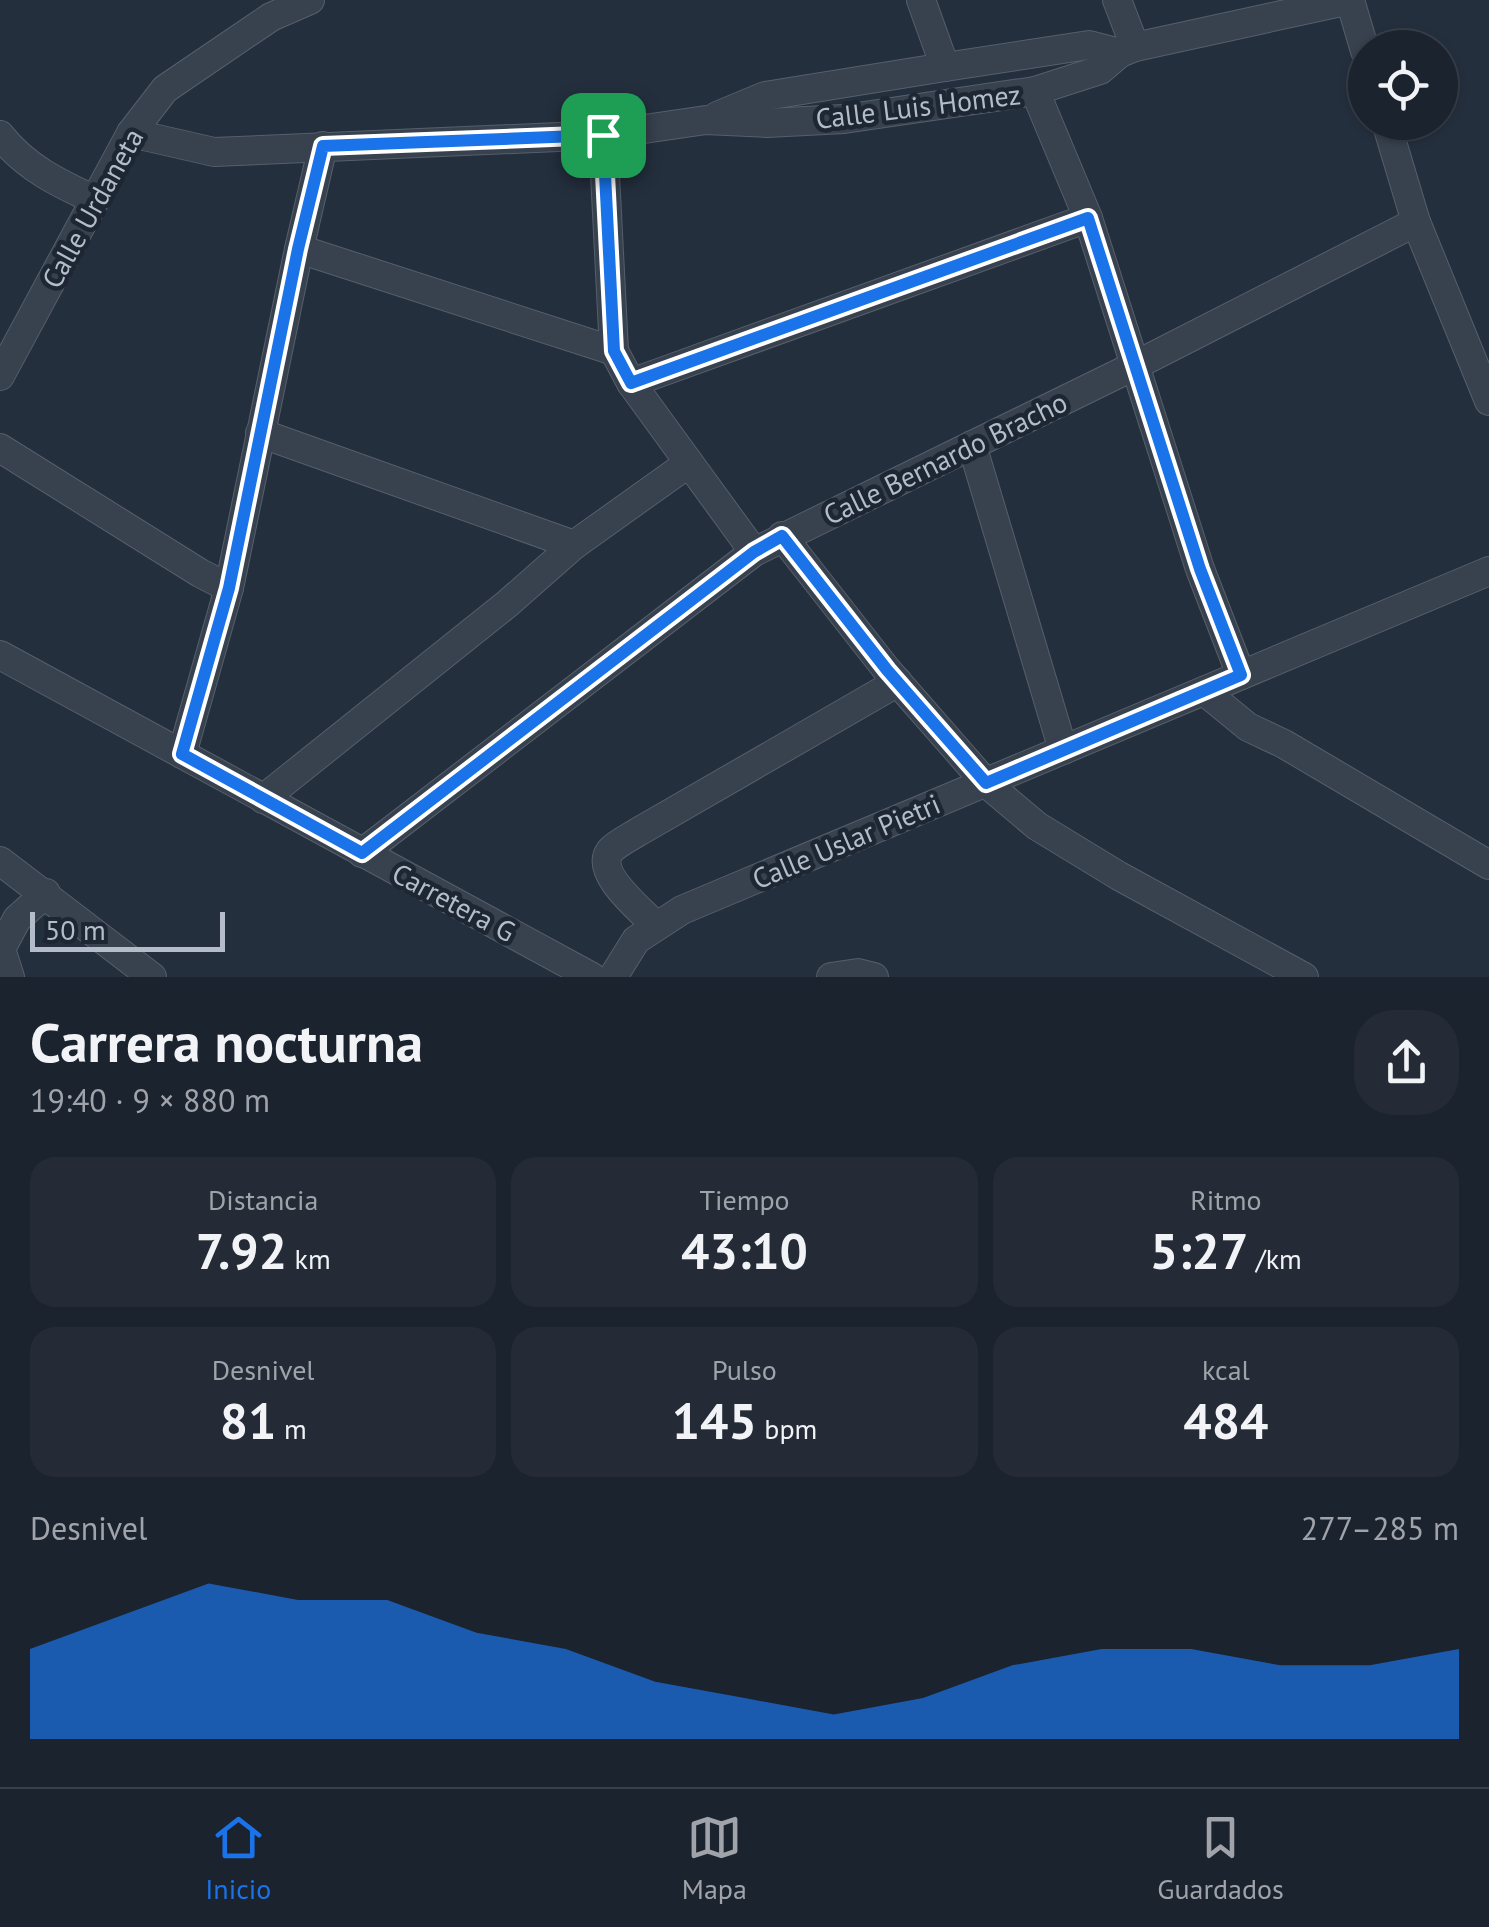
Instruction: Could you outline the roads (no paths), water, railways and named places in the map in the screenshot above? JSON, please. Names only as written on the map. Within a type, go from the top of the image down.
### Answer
[{"type":"street","name":"Calle Urdaneta","points":[[0,376],[130,133],[165,89],[271,16],[310,0]]},
{"type":"street","points":[[920,0],[945,67]]},
{"type":"street","points":[[1117,0],[1128,50]]},
{"type":"street","name":"Calle Luis Homez","points":[[706,120],[766,96],[1089,45],[1128,50],[1350,0]]},
{"type":"street","points":[[1350,0],[1359,30]]},
{"type":"street","name":"Calle Luis Homez","points":[[130,133],[214,152],[603,135],[706,120],[767,124],[844,118],[1035,92],[1100,70],[1128,50]]},
{"type":"street","points":[[1035,92],[1088,218],[1200,569],[1241,675]]},
{"type":"street","points":[[0,135],[18,158],[95,200]]},
{"type":"street","points":[[603,135],[614,351],[631,383],[754,552]]},
{"type":"street","points":[[1391,140],[1416,222],[1489,401]]},
{"type":"street","points":[[182,754],[229,588],[298,249],[323,146]]},
{"type":"street","points":[[631,383],[1088,218]]},
{"type":"street","name":"Calle Bernardo Bracho","points":[[362,853],[754,552],[1136,366],[1416,222]]},
{"type":"street","points":[[298,249],[614,351]]},
{"type":"street","points":[[260,433],[574,545]]},
{"type":"street","points":[[972,444],[1063,750]]},
{"type":"street","points":[[0,448],[229,588]]},
{"type":"street","points":[[263,798],[507,604],[574,545],[689,463]]},
{"type":"street","points":[[782,536],[898,682],[986,783],[1037,826],[1119,876],[1304,977]]},
{"type":"street","name":"Calle Uslar Pietri","points":[[613,977],[636,940],[655,924],[682,910],[1489,571]]},
{"type":"street","name":"Carretera G","points":[[0,655],[592,977]]},
{"type":"street","points":[[655,924],[610,876],[606,866],[610,852],[898,682]]},
{"type":"street","points":[[1204,691],[1248,727],[1284,744],[1489,866]]},
{"type":"street","points":[[0,861],[152,977]]},
{"type":"street","points":[[10,977],[1,949],[17,919],[46,894]]},
{"type":"street","points":[[831,977],[858,973],[874,977]]}]
